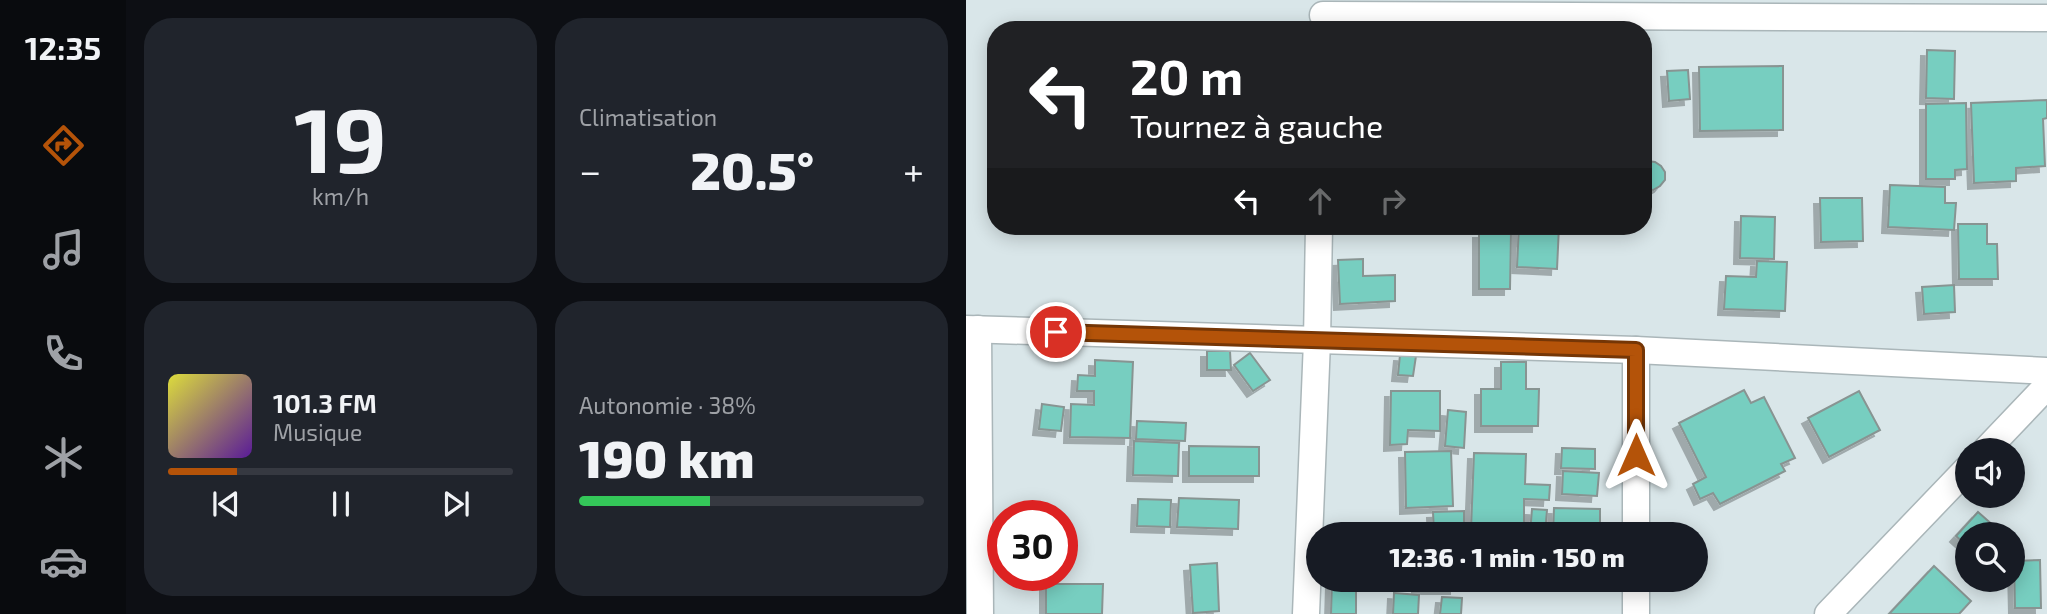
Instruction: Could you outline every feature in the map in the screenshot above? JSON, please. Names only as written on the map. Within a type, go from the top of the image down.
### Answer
[{"type":"street","points":[[1322,15],[2047,18]]},
{"type":"street","points":[[1306,614],[1319,235]]},
{"type":"street","points":[[980,614],[972,329],[1636,350],[2047,371]]},
{"type":"street","points":[[1636,350],[1636,522]]},
{"type":"street","points":[[1997,438],[2047,386]]},
{"type":"street","points":[[1828,614],[1955,482]]},
{"type":"street","points":[[1636,592],[1636,614]]},
{"type":"building","points":[[1927,50],[1955,51],[1954,99],[1926,98]]},
{"type":"building","points":[[1783,66],[1783,130],[1700,131],[1699,67]]},
{"type":"building","points":[[1688,70],[1690,99],[1669,101],[1667,71]]},
{"type":"building","points":[[2047,100],[2047,118],[2043,119],[2045,166],[2016,168],[2016,181],[1974,183],[1971,103]]},
{"type":"building","points":[[1966,103],[1967,169],[1955,170],[1955,179],[1926,179],[1926,104]]},
{"type":"building","points":[[1652,162],[1661,166],[1665,172],[1665,180],[1653,190]]},
{"type":"building","points":[[1890,185],[1945,187],[1945,203],[1956,203],[1954,230],[1888,227]]},
{"type":"building","points":[[1820,198],[1862,198],[1863,241],[1821,242]]},
{"type":"building","points":[[1741,216],[1775,217],[1774,259],[1740,258]]},
{"type":"building","points":[[1958,224],[1987,224],[1987,244],[1997,244],[1998,279],[1959,279]]},
{"type":"building","points":[[1479,235],[1511,235],[1510,289],[1479,289]]},
{"type":"building","points":[[1519,235],[1559,235],[1557,269],[1517,267]]},
{"type":"building","points":[[1363,259],[1363,276],[1395,275],[1395,301],[1340,304],[1338,260]]},
{"type":"building","points":[[1757,261],[1787,262],[1785,311],[1724,309],[1726,276],[1756,277]]},
{"type":"building","points":[[1954,285],[1955,312],[1924,314],[1922,287]]},
{"type":"building","points":[[1207,351],[1230,351],[1231,370],[1207,370]]},
{"type":"building","points":[[1250,353],[1270,380],[1253,391],[1234,365]]},
{"type":"building","points":[[1400,355],[1416,356],[1413,376],[1398,375]]},
{"type":"building","points":[[1095,360],[1133,362],[1130,438],[1070,437],[1071,404],[1094,405],[1094,391],[1077,391],[1078,375],[1095,376]]},
{"type":"building","points":[[1501,362],[1526,362],[1526,389],[1539,389],[1538,426],[1481,426],[1481,389],[1501,389]]},
{"type":"building","points":[[1744,390],[1751,403],[1764,397],[1795,458],[1781,464],[1785,471],[1720,504],[1713,493],[1700,499],[1693,484],[1706,477],[1679,423]]},
{"type":"building","points":[[1391,391],[1440,391],[1440,431],[1408,430],[1407,444],[1390,445]]},
{"type":"building","points":[[1859,391],[1880,430],[1829,457],[1808,418]]},
{"type":"building","points":[[1042,404],[1064,407],[1061,431],[1039,429]]},
{"type":"building","points":[[1448,410],[1466,412],[1464,448],[1445,446]]},
{"type":"building","points":[[1137,421],[1186,423],[1185,441],[1136,439]]},
{"type":"building","points":[[1134,441],[1179,443],[1178,476],[1133,475]]},
{"type":"building","points":[[1189,446],[1259,447],[1259,476],[1189,476]]},
{"type":"building","points":[[1562,448],[1595,449],[1595,469],[1561,468]]},
{"type":"building","points":[[1451,451],[1453,506],[1406,508],[1405,452]]},
{"type":"building","points":[[1474,453],[1526,454],[1525,484],[1550,485],[1549,500],[1524,499],[1524,522],[1471,522]]},
{"type":"building","points":[[1563,471],[1599,473],[1597,496],[1562,494]]},
{"type":"building","points":[[1179,498],[1239,500],[1238,529],[1177,527]]},
{"type":"building","points":[[1138,499],[1171,500],[1170,527],[1137,526]]},
{"type":"building","points":[[1554,508],[1600,509],[1600,522],[1553,522]]},
{"type":"building","points":[[1532,509],[1547,510],[1546,522],[1531,522]]},
{"type":"building","points":[[1464,511],[1464,522],[1433,522],[1433,512]]},
{"type":"building","points":[[1978,512],[1989,522],[1969,522]]},
{"type":"building","points":[[2040,560],[2041,608],[2015,608],[2015,592],[2025,592],[2025,561]]},
{"type":"building","points":[[1217,563],[1219,611],[1193,613],[1190,565]]},
{"type":"building","points":[[1934,566],[1955,586],[1955,592],[1961,592],[1971,601],[1959,614],[1889,614]]},
{"type":"building","points":[[1078,584],[1103,584],[1102,614],[1046,614],[1046,591],[1078,591]]},
{"type":"building","points":[[1332,592],[1356,592],[1356,614],[1331,614]]},
{"type":"building","points":[[1394,593],[1419,595],[1418,614],[1393,614]]},
{"type":"building","points":[[1442,597],[1462,598],[1461,614],[1440,614]]},
{"type":"route","points":[[1056,332],[1636,350],[1636,455]]}]
